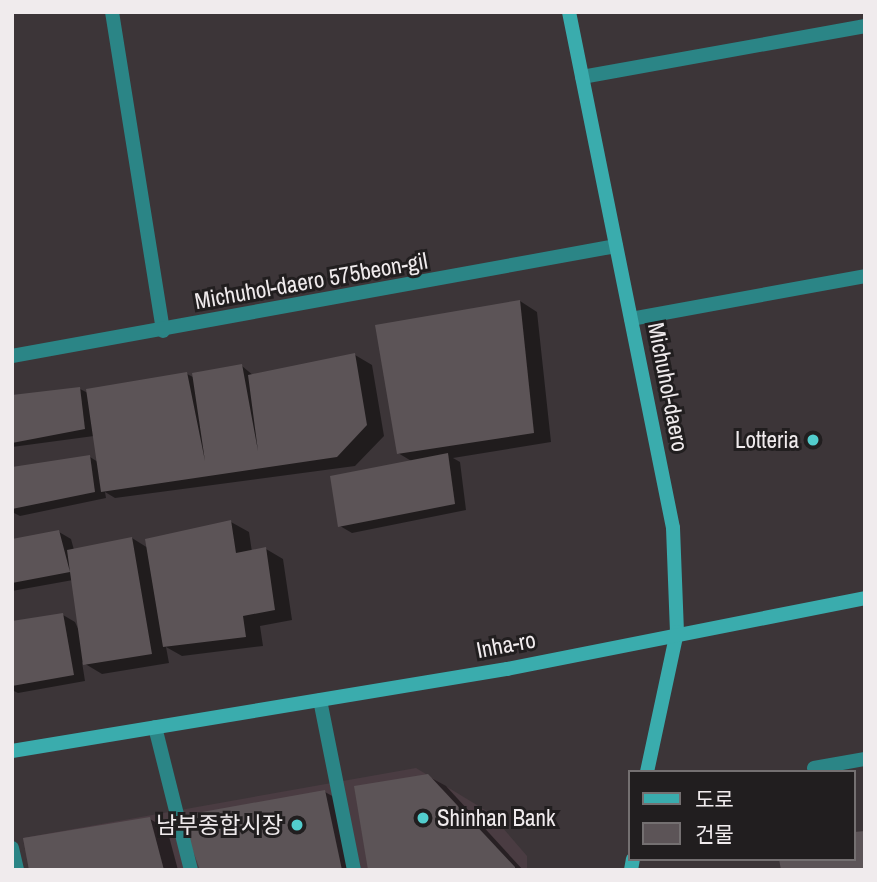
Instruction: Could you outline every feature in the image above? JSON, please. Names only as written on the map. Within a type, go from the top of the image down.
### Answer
[{"type":"main road","name":"Michuhol-daero","points":[[569,12],[673,528],[677,632],[647,770]]},
{"type":"main road","name":"Inha-ro","points":[[12,751],[508,669],[677,632],[865,598]]},
{"type":"street","points":[[112,12],[163,331]]},
{"type":"street","points":[[582,77],[865,26]]},
{"type":"street","name":"Michuhol-daero 575beon-gil","points":[[12,356],[163,331],[616,246]]},
{"type":"street","points":[[631,319],[865,276]]},
{"type":"street","points":[[320,700],[354,870]]},
{"type":"street","points":[[155,727],[191,870]]},
{"type":"street","points":[[814,768],[865,759]]},
{"type":"street","points":[[12,848],[17,870]]},
{"type":"shaded area","name":"남부종합시장","points":[[416,768],[490,813],[527,856],[527,870],[29,870],[23,838]]},
{"type":"building","points":[[520,300],[534,433],[397,454],[375,325]]},
{"type":"building","points":[[355,353],[367,425],[337,457],[101,492],[86,389],[187,372],[205,461],[192,373],[242,364],[258,451],[248,375]]},
{"type":"building","points":[[80,387],[85,429],[12,443],[12,395]]},
{"type":"building","points":[[448,453],[455,504],[338,527],[330,476]]},
{"type":"building","points":[[90,455],[95,492],[12,509],[12,467]]},
{"type":"building","points":[[231,520],[236,553],[266,547],[275,610],[243,616],[246,637],[163,647],[145,539]]},
{"type":"building","points":[[59,530],[70,572],[12,583],[12,539]]},
{"type":"building","points":[[132,537],[152,654],[83,665],[67,550]]},
{"type":"building","points":[[63,613],[74,675],[12,686],[12,621]]},
{"type":"building","points":[[428,774],[515,870],[368,870],[354,786]]},
{"type":"building","points":[[325,790],[342,870],[200,870],[180,816]]},
{"type":"building","points":[[150,817],[164,870],[29,870],[23,838]]},
{"type":"building","points":[[865,831],[865,870],[781,870],[779,861],[856,861],[856,832]]},
{"type":"place","name":"Lotteria","points":[[813,440]]},
{"type":"place","name":"Shinhan Bank","points":[[423,818]]},
{"type":"place","name":"남부종합시장","points":[[297,825]]}]
